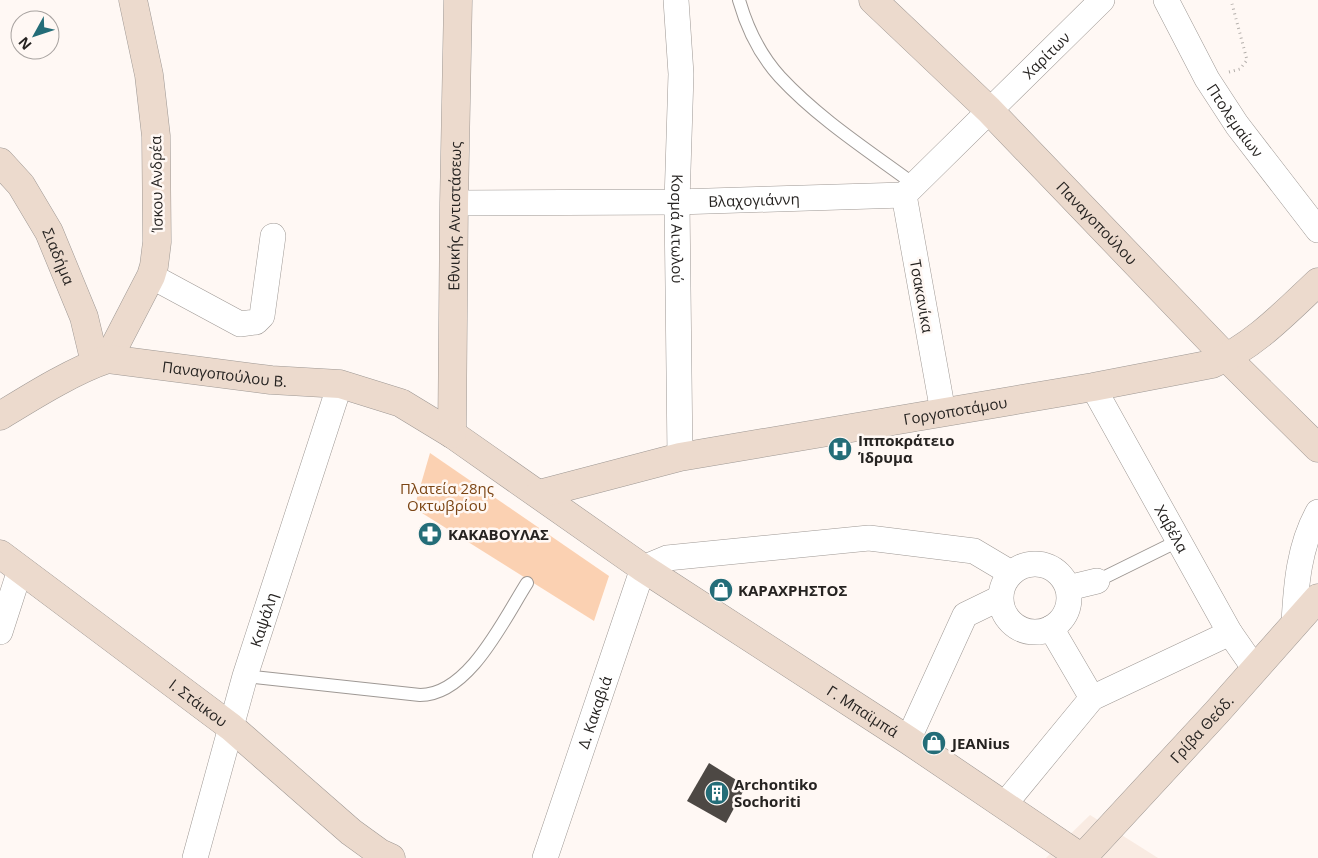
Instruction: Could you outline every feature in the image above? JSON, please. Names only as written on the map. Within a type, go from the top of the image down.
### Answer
[{"type":"street","name":"Ίσκου Ανδρέα","points":[[101,361],[151,276],[157,242],[156,136],[149,75],[133,0]]},
{"type":"street","name":"Εθνικής Αντιστάσεως","points":[[452,434],[458,0]]},
{"type":"street","name":"Κοσμά Αιτωλού","points":[[676,0],[681,74],[678,202],[680,457]]},
{"type":"street","name":"Παναγοπούλου","points":[[874,0],[989,110],[1226,358],[1318,448]]},
{"type":"street","name":"Χαρίτων","points":[[909,190],[1102,0]]},
{"type":"street","name":"Πτολεμαίων","points":[[1166,0],[1207,79],[1237,125],[1318,230]]},
{"type":"street","name":"Σιαδήμα","points":[[0,162],[21,184],[49,232],[101,361]]},
{"type":"street","name":"Βλαχογιάννη","points":[[454,203],[678,202],[909,190]]},
{"type":"street","name":"Τσακανίκα","points":[[909,190],[943,412]]},
{"type":"street","points":[[151,276],[240,324],[256,322],[262,316],[273,236]]},
{"type":"street","name":"Γοργοποτάμου","points":[[539,494],[680,457],[1212,364],[1226,358],[1267,329],[1318,282]]},
{"type":"street","points":[[0,416],[101,361]]},
{"type":"street","name":"Παναγοπούλου Β.","points":[[101,361],[271,380],[340,384],[401,403],[452,434]]},
{"type":"street","name":"Καψάλη","points":[[195,858],[245,676],[340,384]]},
{"type":"street","name":"Χαβέλα","points":[[1093,386],[1230,634],[1255,669]]},
{"type":"street","points":[[452,434],[643,568],[667,558],[869,538],[974,551],[1011,573]]},
{"type":"street","points":[[1294,623],[1297,576],[1310,526],[1318,512]]},
{"type":"street","points":[[0,632],[10,562]]},
{"type":"street","name":"Ι. Στάικου","points":[[10,562],[231,727],[352,832],[380,853],[391,858]]},
{"type":"street","points":[[1036,564],[1050,567],[1061,576],[1068,588],[1069,602],[1065,614],[1057,624],[1046,631],[1033,632],[1020,629],[1010,622],[1003,611],[1000,598],[1003,584],[1011,573],[1023,566],[1036,564]]},
{"type":"street","name":"Γ. Μπαϊμπά","points":[[643,568],[908,740],[1082,858]]},
{"type":"street","name":"Δ. Κακαβιά","points":[[545,858],[643,568]]},
{"type":"street","points":[[1068,588],[1097,581]]},
{"type":"street","points":[[908,740],[965,615],[1000,598]]},
{"type":"street","name":"Γρίβα Θεόδ.","points":[[1082,858],[1318,598]]},
{"type":"street","points":[[1051,628],[1092,698]]},
{"type":"street","points":[[1004,805],[1092,698],[1230,634]]},
{"type":"lane","points":[[738,0],[746,24],[779,76],[816,112],[889,165],[909,190]]},
{"type":"lane","points":[[1097,581],[1178,541]]},
{"type":"lane","points":[[245,676],[420,695],[436,693],[458,679],[480,657],[527,583]]},
{"type":"path","points":[[1207,79],[1240,69],[1247,60],[1231,0]]},
{"type":"shaded area","points":[[1090,815],[1158,858],[1046,858]]},
{"type":"green space","name":"Πλατεία 28ης Οκτωβρίου","points":[[430,453],[609,576],[594,621],[414,508]]},
{"type":"building","name":"Archontiko Sochoriti","points":[[709,763],[746,786],[726,823],[687,801]]},
{"type":"place","name":"Ιπποκράτειο Ίδρυμα","points":[[840,449]]},
{"type":"place","name":"ΚΑΚΑΒΟΥΛΑΣ","points":[[430,534]]},
{"type":"place","name":"ΚΑΡΑΧΡΗΣΤΟΣ","points":[[721,590]]},
{"type":"place","name":"JEANius","points":[[934,743]]},
{"type":"place","name":"Archontiko Sochoriti","points":[[717,793]]}]
